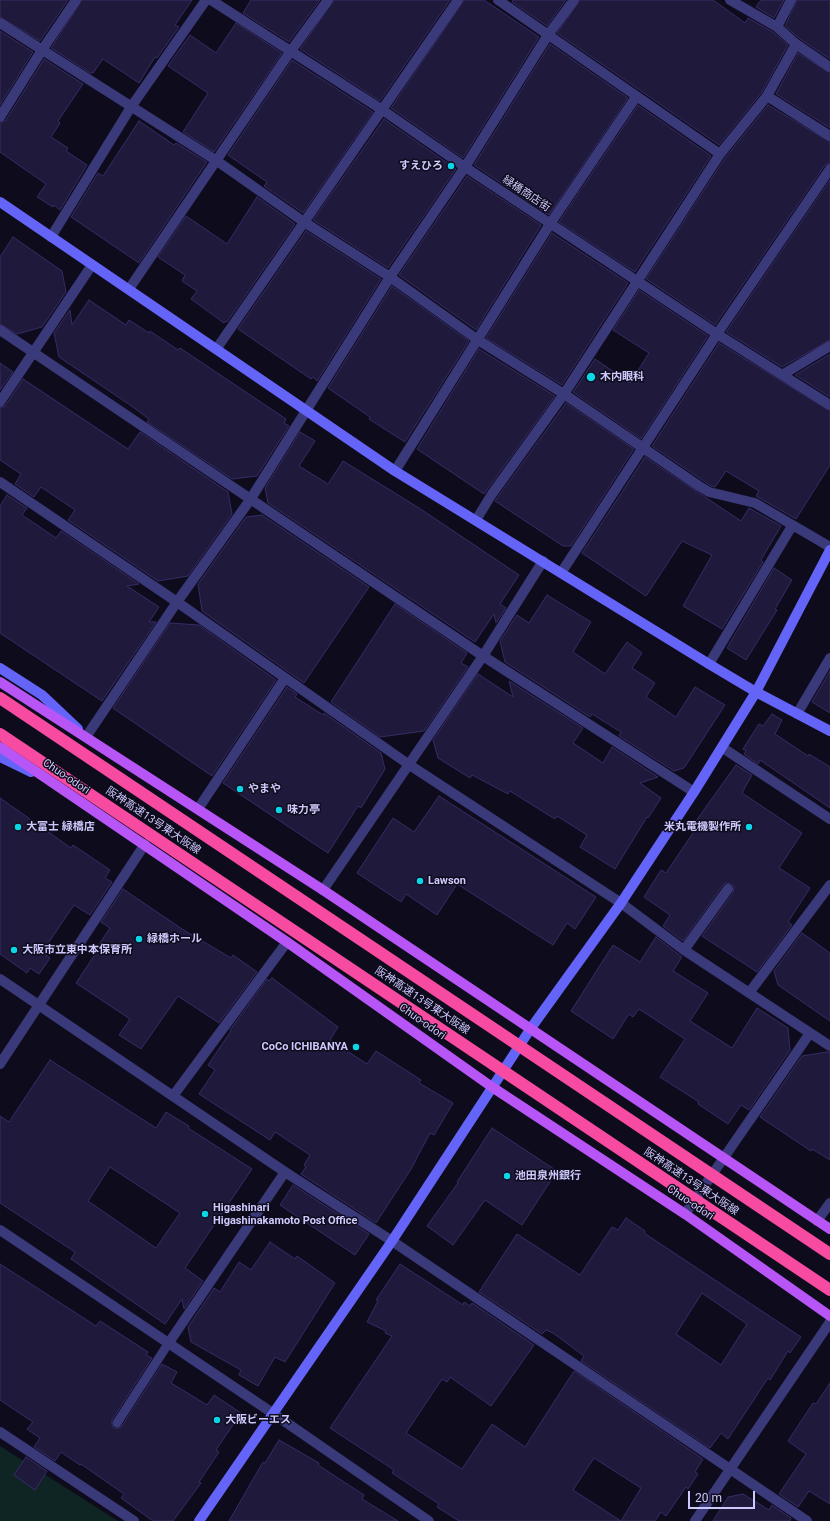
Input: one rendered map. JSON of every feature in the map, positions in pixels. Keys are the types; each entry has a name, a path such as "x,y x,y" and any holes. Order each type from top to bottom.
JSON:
{"highway":[{"name":"阪神高速13号東大阪線","path":"0,698 830,1254"},
{"name":"阪神高速13号東大阪線","path":"0,734 830,1290"}],"main road":[{"path":"0,682 323,890 830,1229"},
{"name":"Chuo-odori","path":"0,747 145,844 287,942 492,1087 685,1214 830,1316"}],"street":[{"path":"0,117 42,50 76,0"},
{"path":"51,237 131,107 206,0"},
{"name":"緑橋商店街","path":"211,0 381,110 638,282 830,405"},
{"path":"129,289 290,52 328,0"},
{"path":"217,348 458,0"},
{"path":"498,0 720,154"},
{"path":"0,668 42,695 86,737 177,602 250,500 390,277 465,167 548,35 574,0"},
{"path":"730,0 777,27 796,44 830,67"},
{"path":"777,27 791,0"},
{"path":"0,23 217,161 304,222 390,277 478,340 564,394 698,486 709,492 755,503 830,547"},
{"path":"476,520 492,494 564,394 720,154 767,96 796,44"},
{"path":"767,96 830,136"},
{"path":"395,471 550,224 636,97"},
{"path":"561,573 718,334 830,169"},
{"path":"0,202 217,348 306,411 395,471 709,664 756,692 830,732"},
{"path":"0,402 92,265"},
{"path":"0,330 482,656 694,792"},
{"path":"782,375 830,346"},
{"path":"0,482 177,602 408,764 621,904 684,950 830,1046"},
{"path":"709,664 792,526"},
{"path":"199,1521 392,1241 531,1028 621,904 694,792 756,692 830,550"},
{"path":"323,890 482,656 543,561"},
{"path":"797,714 830,658"},
{"path":"198,809 285,678"},
{"path":"722,748 830,819"},
{"path":"0,757 54,783"},
{"path":"0,1064 145,844"},
{"path":"750,993 830,885"},
{"path":"684,950 728,889"},
{"path":"173,1096 287,942"},
{"path":"0,979 285,1172 392,1241 731,1468 807,1521"},
{"path":"685,1214 810,1033"},
{"path":"168,1344 285,1172"},
{"path":"817,1221 830,1203"},
{"path":"0,1230 274,1414 415,1517 429,1521"},
{"path":"695,1521 830,1322"},
{"path":"0,1432 134,1521"}],"lane":[{"path":"117,1423 168,1344"}],"green space":[{"path":"0,1446 118,1521 0,1521"}],"building":[{"path":"0,0 68,0 40,41 0,17"},
{"path":"82,0 192,0 175,25 179,27 157,58 155,57 139,83 103,59 93,73 90,73 51,48"},
{"path":"251,0 320,0 289,42 243,13"},
{"path":"334,0 450,0 380,101 300,49"},
{"path":"464,0 484,0 539,37 463,158 391,108"},
{"path":"513,0 566,0 547,26 512,2"},
{"path":"580,0 713,0 745,23 748,18 773,32 788,45 762,92 719,145 557,33"},
{"path":"761,0 784,0 774,18 756,7"},
{"path":"797,0 830,0 830,59 800,39 785,26"},
{"path":"236,23 282,53 214,152 183,132 208,93 168,66 190,35 216,53"},
{"path":"0,31 33,52 0,105"},
{"path":"550,44 628,98 549,215 474,165"},
{"path":"798,53 830,73 830,128 776,94"},
{"path":"44,59 83,84 58,121 60,123 51,137 68,148 66,151 87,165 60,210 54,205 53,207 37,197 46,184 0,152 0,123 6,120"},
{"path":"292,60 373,112 303,213 264,186 267,182 228,155"},
{"path":"638,105 711,156 635,272 559,222"},
{"path":"768,105 830,142 830,163 825,165 715,325 646,279 725,158"},
{"path":"384,119 456,169 388,268 313,220"},
{"path":"139,121 174,145 176,143 207,162 139,263 71,217 98,173 103,176"},
{"path":"467,176 541,225 476,330 399,275"},
{"path":"830,180 830,340 782,367 726,332"},
{"path":"257,197 295,224 227,322 226,321 224,323 191,299 197,291 182,281 185,275 158,257 186,216 227,244"},
{"path":"306,231 381,279 317,381 313,377 311,379 238,329"},
{"path":"552,233 628,283 562,385 486,338"},
{"path":"13,237 62,271 66,292 42,327 17,334 0,324 0,257"},
{"path":"392,286 469,341 405,442 369,419 370,417 328,388"},
{"path":"639,290 708,336 641,439 573,392 595,359 630,383 649,353 613,330"},
{"path":"89,300 126,325 129,320 149,333 150,331 178,350 180,348 286,419 284,423 289,426 257,476 232,479 147,422 149,419 59,357 54,333 70,310 72,325"},
{"path":"719,343 830,411 830,465 796,519 756,496 759,491 726,471 715,487 711,486 652,446"},
{"path":"479,349 555,396 484,494 417,449"},
{"path":"830,354 830,397 795,375"},
{"path":"0,363 13,372 0,390"},
{"path":"23,379 128,449 140,432 228,492 232,514 188,576 158,581 68,520 75,510 41,487 34,497 15,484 21,474 0,460 0,408 5,406"},
{"path":"566,403 634,449 571,546 563,546 495,501"},
{"path":"300,432 315,441 299,466 328,484 343,461 419,508 519,575 500,604 506,608 496,623 494,614 475,642 268,503 265,488"},
{"path":"645,457 741,521 749,508 781,526 761,560 763,562 722,629 683,606 712,555 682,541 646,596 582,553"},
{"path":"7,495 27,508 22,515 56,538 61,531 139,584 127,586 159,607 149,622 156,622 102,701 0,633 0,506"},
{"path":"262,515 369,587 304,683 202,611 198,584 246,517"},
{"path":"774,568 792,580 775,609 777,610 746,660 727,648"},
{"path":"547,595 591,622 573,652 605,674 627,642 642,653 632,668 655,683 646,697 676,717 695,687 725,705 684,768 674,771 619,736 621,732 592,714 590,717 505,662 500,641 517,615 529,623"},
{"path":"395,604 467,653 461,663 468,667 424,731 380,737 331,702"},
{"path":"170,623 199,625 276,680 212,776 113,708"},
{"path":"830,671 830,713 812,702"},
{"path":"478,674 513,697 509,681 583,728 573,743 603,763 612,747 658,777 640,783 661,798 648,818 647,817 615,869 580,847 587,835 557,816 555,819 510,791 508,794 472,775 470,778 438,758 433,740"},
{"path":"287,687 297,694 295,697 323,715 324,713 381,753 385,769 361,808 358,806 328,853 223,783"},
{"path":"772,714 782,720 775,734 808,756 809,754 830,767 830,808 760,760 758,764 744,754 746,751 743,749 759,724 763,726"},
{"path":"736,765 752,775 742,793 802,833 779,868 810,888 788,922 792,925 757,972 702,936 733,893 734,887 731,884 726,883 723,885 683,941 663,926 670,915 644,897 661,870 666,873 695,830 691,828"},
{"path":"439,796 596,897 575,929 567,923 553,945 457,884 437,915 406,894 401,902 357,873 393,818 414,832"},
{"path":"0,798 71,848 73,845 110,870 105,878 112,882 90,915 74,905 42,952 50,958 39,974 30,968 27,973 0,954"},
{"path":"123,889 182,929 231,958 233,955 257,972 219,1023 178,996 141,1049 119,1035 130,1019 76,983 98,950 96,949 110,928 101,922"},
{"path":"802,933 830,953 830,1021 778,985 774,971"},
{"path":"656,937 682,957 673,971 708,993 690,1021 732,1048 757,1008 788,1028 790,1050 749,1110 741,1105 728,1124 698,1104 699,1102 660,1077 685,1039 639,1009 633,1017 629,1014 613,1039 571,1011 613,945 640,962"},
{"path":"272,978 338,1027 330,1040 367,1064 376,1051 421,1080 419,1083 453,1103 434,1135 430,1133 411,1169 376,1223 301,1174 306,1167 304,1165 310,1155 275,1132 270,1140 199,1094 215,1070 208,1065 231,1031 230,1030 267,979 269,981"},
{"path":"830,1052 830,1160 812,1149 811,1151 760,1117 802,1056"},
{"path":"50,1060 156,1128 166,1112 252,1169 185,1268 203,1281 184,1309 182,1299 165,1324 71,1259 75,1252 0,1203 0,1116 9,1122","holes":["110,1167 180,1213 156,1248 88,1201"]},
{"name":"池田泉州銀行","path":"492,1128 557,1171 522,1225 485,1200 453,1245 427,1226 458,1183 457,1182"},
{"path":"293,1185 369,1234 355,1255 280,1205"},
{"path":"626,1218 645,1231 644,1233 801,1337 790,1353 788,1351 770,1380 768,1378 728,1439 721,1433 710,1448 581,1361 584,1356 553,1333 546,1330 542,1334 479,1292 517,1234 580,1275 612,1227 618,1230","holes":["702,1293 747,1324 721,1365 676,1334"]},
{"path":"270,1242 295,1259 297,1256 335,1283 285,1362 275,1357 258,1386 239,1375 241,1370 191,1342 188,1327 214,1288 220,1292 239,1262 251,1270"},
{"path":"0,1264 96,1326 100,1321 148,1352 146,1355 152,1358 112,1420 112,1425 114,1428 119,1428 122,1426 162,1364 177,1372 171,1383 207,1405 214,1395 241,1413 216,1450 219,1452 199,1482 201,1483 173,1521 153,1521 121,1498 124,1494 81,1464 80,1465 61,1452 55,1461 34,1447 40,1438 27,1429 33,1422 0,1400"},
{"path":"400,1264 463,1305 464,1302 470,1306 472,1303 534,1345 491,1406 450,1377 447,1382 442,1379 406,1433 462,1469 492,1424 525,1447 574,1371 703,1459 695,1472 698,1474 688,1489 686,1487 666,1516 661,1512 655,1521 621,1521 459,1521 437,1507 439,1504 392,1473 394,1470 330,1428 392,1336 385,1333 386,1331 367,1322 378,1301 376,1300","holes":["594,1458 641,1488 621,1521 573,1490"]},
{"path":"830,1383 830,1504 809,1491 798,1507 779,1494 806,1454 788,1441 813,1403 816,1404"},
{"path":"279,1440 319,1463 318,1465 364,1495 362,1499 398,1521 229,1521 263,1462 265,1463"},
{"path":"26,1457 47,1471 35,1490 14,1475"},
{"path":"743,1494 769,1510 772,1505 791,1518 790,1521 713,1521 728,1497"}],"place":[{"name":"すえひろ","path":"451,166"},
{"name":"木内眼科","path":"591,377"},
{"name":"やまや","path":"240,789"},
{"name":"味力亭","path":"279,810"},
{"name":"大富士 緑橋店","path":"18,827"},
{"name":"米丸電機製作所","path":"749,827"},
{"name":"Lawson","path":"420,881"},
{"name":"緑橋ホール","path":"139,939"},
{"name":"大阪市立東中本保育所","path":"14,950"},
{"name":"CoCo ICHIBANYA","path":"356,1047"},
{"name":"池田泉州銀行","path":"507,1176"},
{"name":"Higashinari Higashinakamoto Post Office","path":"205,1214"},
{"name":"大阪ビーエス","path":"217,1420"}]}
